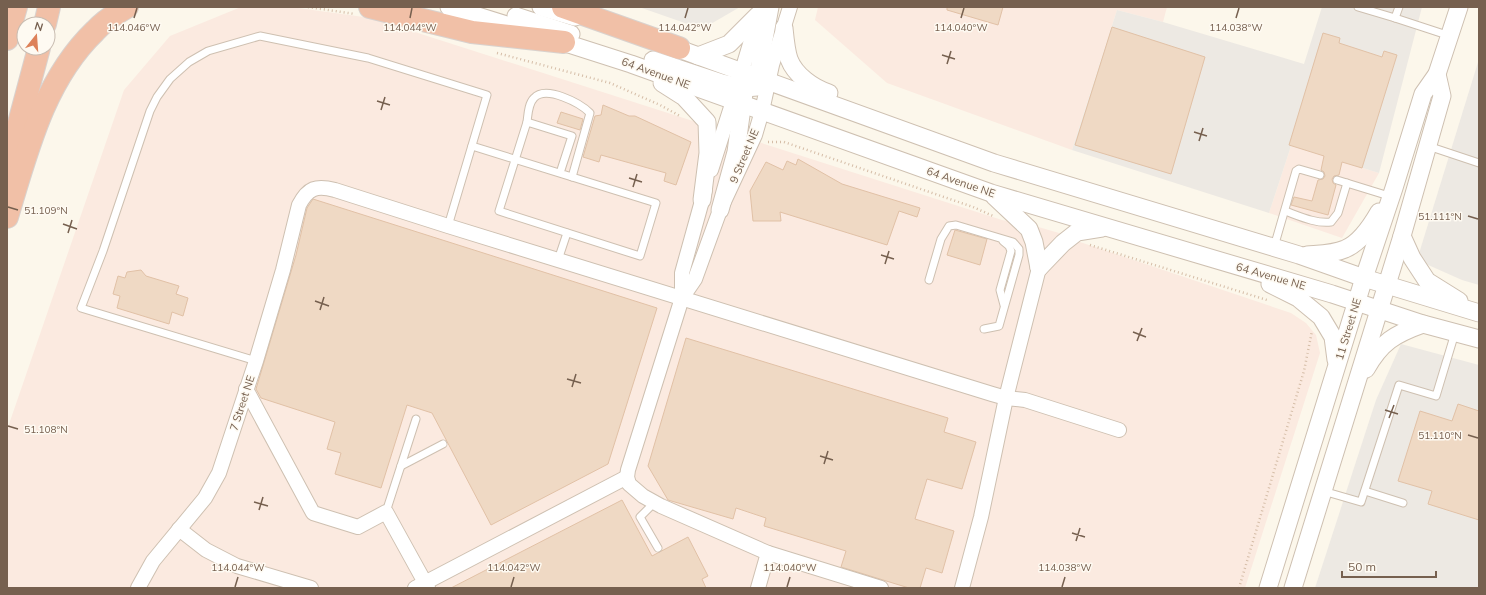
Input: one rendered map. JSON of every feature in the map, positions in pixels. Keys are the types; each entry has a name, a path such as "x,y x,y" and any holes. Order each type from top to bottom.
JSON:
{"highway":[{"path":"7,39 16,7"},
{"path":"7,217 36,126 56,82 82,44 95,30 127,7"},
{"path":"563,7 688,52"},
{"path":"364,11 472,32 564,42"},
{"path":"7,168 37,56"}],"street":[{"name":"64 Avenue NE","path":"449,7 631,64 748,87 951,146 994,163 1274,247 1386,285 1479,312"},
{"path":"486,7 748,87"},
{"name":"64 Avenue NE","path":"541,7 688,52 748,87 762,111 991,193 1332,294 1423,324 1479,339"},
{"name":"9 Street NE","path":"682,298 682,274 702,200 748,87 784,28 790,7"},
{"path":"1315,514 1361,322 1367,306 1369,295 1364,278 1423,94 1437,74 1459,7"},
{"path":"720,210 736,152 748,87 760,61 763,10"},
{"path":"688,52 729,44 763,10"},
{"path":"784,28 788,58 798,73 810,84 824,91 928,129 951,146"},
{"path":"631,64 684,97 707,122 708,153 702,200"},
{"name":"11 Street NE","path":"1269,585 1337,365 1367,306 1386,285 1402,236 1442,96 1437,74"},
{"name":"9 Street NE","path":"627,478 628,470 682,298 695,279 720,210 751,143 762,111 748,87"},
{"name":"7 Street NE","path":"138,588 153,561 212,488 226,452 256,361 283,270 296,214 303,197 309,190 316,187 326,187 448,226"},
{"path":"1299,255 1333,253 1345,250 1370,228 1391,192"},
{"path":"962,588 981,517 1006,398 1039,268 1034,242 1029,229 991,193"},
{"path":"448,226 1006,398 1025,400 1119,430"},
{"path":"1039,268 1062,243 1077,232 1108,228"},
{"path":"1402,236 1412,258 1427,281 1479,312"},
{"path":"1236,266 1298,298 1321,317 1333,337 1337,365"},
{"name":"11 Street NE","path":"1293,588 1353,392 1367,306"},
{"path":"1353,392 1370,362 1384,344 1403,331 1423,324"},
{"path":"246,389 313,513 358,526 386,512 423,586 627,478 629,484 635,491 654,503 768,553 881,588"},
{"path":"179,529 206,550 237,566 311,588"},
{"path":"758,588 768,553"}],"lane":[{"path":"1358,7 1450,36"},
{"path":"1395,18 1399,7"},
{"path":"256,361 81,308 103,251 150,111 157,97 170,79 189,62 208,51 260,36 369,58 487,95 448,226"},
{"path":"472,146 516,159 572,177 656,203 640,256 499,211 516,159 527,122 532,99 537,95 545,94 566,98 582,106 590,114 572,177"},
{"path":"527,122 572,136 560,173"},
{"path":"1428,146 1479,162"},
{"path":"1274,247 1296,171 1299,169 1320,175"},
{"path":"1337,180 1391,192"},
{"path":"1285,211 1310,219 1331,222 1338,213 1347,183"},
{"path":"929,280 941,239 949,226 956,225 1013,242 1019,249 1019,255 999,326 984,329"},
{"path":"558,260 567,233"},
{"path":"1323,491 1361,502 1399,384 1436,396 1455,332"},
{"path":"386,512 416,418"},
{"path":"401,466 443,444"},
{"path":"1365,491 1403,503"},
{"path":"654,503 640,517 658,548"}],"path":[{"path":"308,7 364,11"},
{"path":"492,52 610,83 660,105 686,119"},
{"path":"768,142 784,142 973,207 996,218"},
{"path":"1087,244 1269,300"},
{"path":"1239,588 1304,371 1313,326"}],"shaded area":[{"path":"241,7 291,7 371,18 1002,220 1035,226 1059,233 1080,242 1291,313 1306,323 1316,335 1320,353 1245,588 7,588 7,430 124,90 170,36"},
{"path":"639,7 740,7 702,29"},
{"path":"818,7 1167,7 1163,22 1117,10 1072,150 887,83 815,20"},
{"path":"1322,7 1422,7 1379,173 1291,146 1269,213 1072,150 1117,10 1163,22 1304,64"},
{"path":"1479,59 1479,285 1462,280 1417,260"},
{"path":"1291,146 1379,173 1342,238 1269,213"},
{"path":"1401,344 1479,365 1479,588 1315,588 1376,400"}],"building":[{"path":"947,7 1003,7 998,25 947,10"},
{"path":"1112,27 1205,57 1171,174 1075,145"},
{"path":"1323,33 1340,38 1339,43 1382,57 1384,51 1397,55 1362,168 1342,162 1339,175 1334,176 1332,179 1333,183 1336,185 1328,215 1291,205 1294,197 1312,201 1318,180 1323,179 1325,176 1324,172 1321,170 1324,156 1289,145"},
{"path":"603,105 629,116 635,116 691,142 676,185 664,181 666,173 601,155 599,162 583,157 595,116 601,115"},
{"path":"561,112 583,119 580,130 557,123"},
{"path":"798,159 842,184 920,208 917,217 899,211 887,245 780,212 781,221 753,221 750,191 766,162 783,170 787,161 796,165"},
{"path":"313,199 657,308 608,464 491,525 432,413 407,405 381,488 335,474 341,453 327,449 335,422 261,398 256,389 296,255 307,208"},
{"path":"955,230 987,239 980,265 947,255"},
{"path":"141,270 146,276 179,286 176,294 188,298 183,316 172,312 169,324 117,308 120,296 113,294 118,276 125,278 127,272"},
{"path":"686,338 948,418 944,432 976,442 962,489 927,479 915,519 954,531 942,573 926,568 920,588 909,588 841,567 846,551 764,526 766,518 736,508 733,519 668,500 648,466"},
{"path":"1458,404 1479,411 1479,520 1428,504 1432,491 1398,481 1420,411 1452,421"},
{"path":"622,500 652,556 688,537 708,576 702,579 706,588 451,588"}]}
